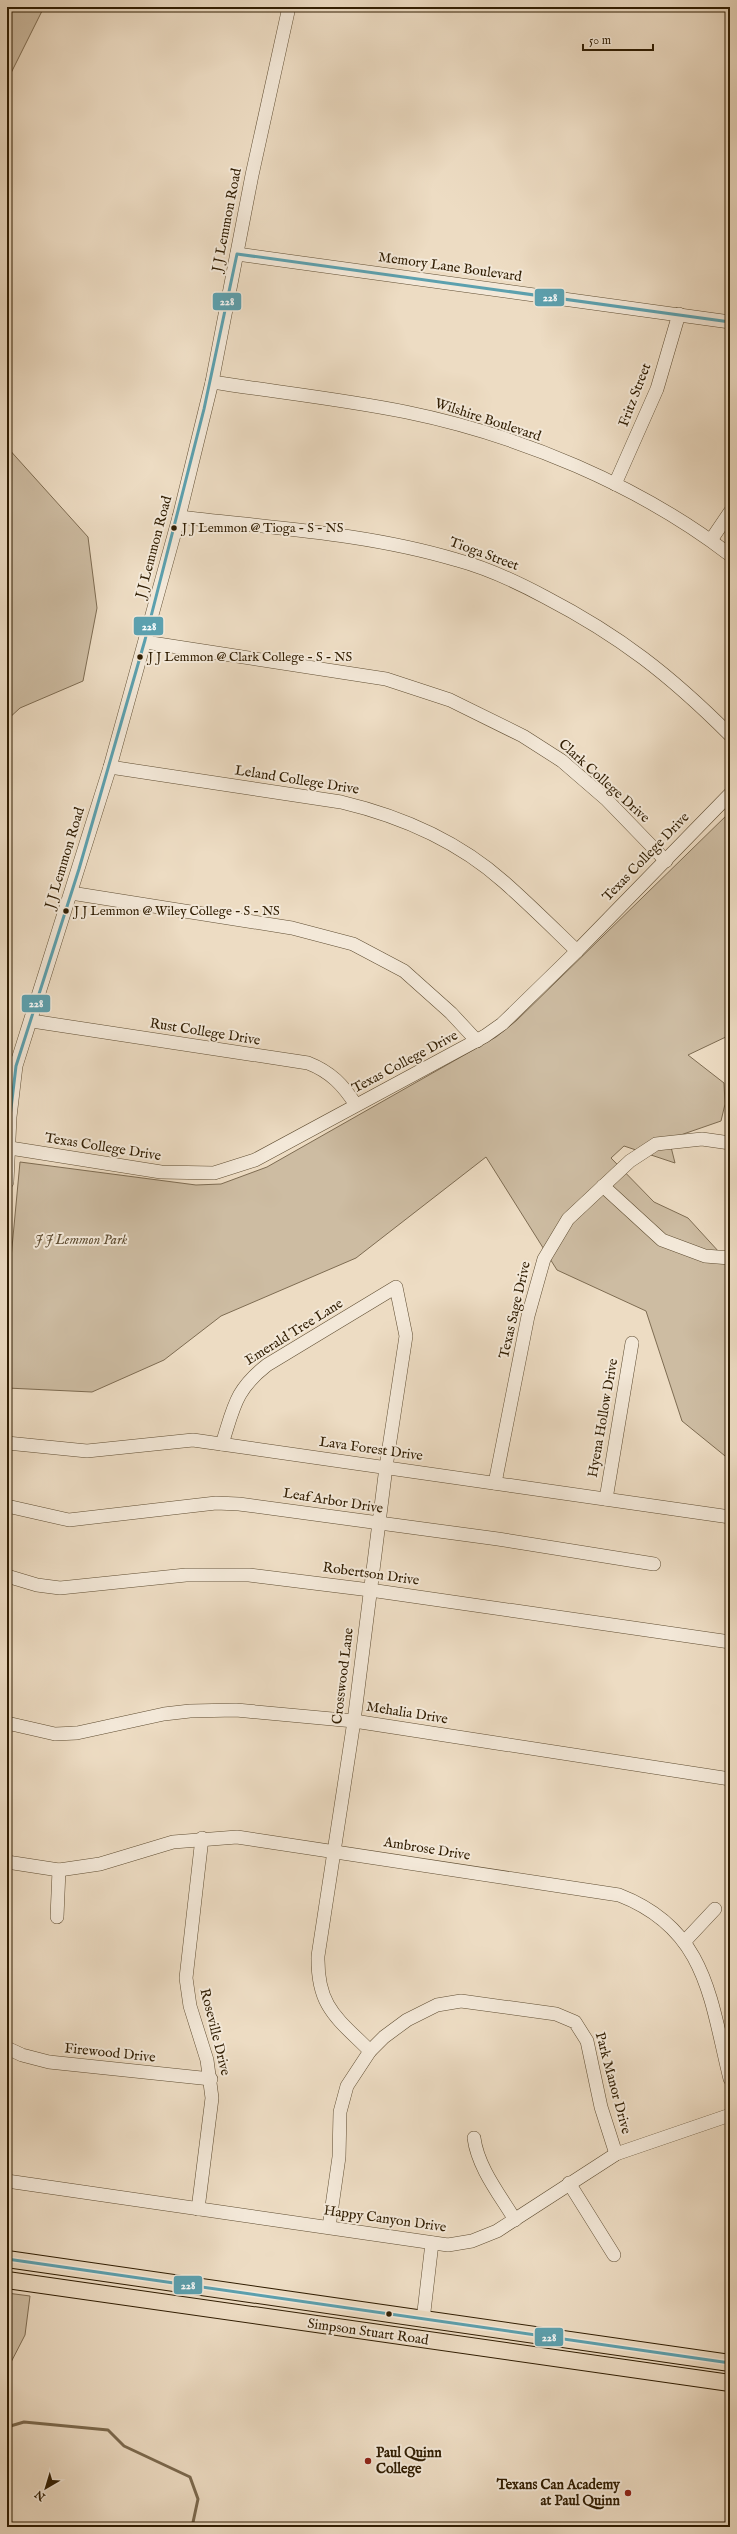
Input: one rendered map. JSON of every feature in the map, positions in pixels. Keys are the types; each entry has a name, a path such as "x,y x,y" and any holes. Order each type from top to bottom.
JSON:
{"main road":[{"name":"Simpson Stuart Road","path":"7,2259 423,2320 515,2330 730,2363"},
{"path":"39,2284 41,2263"},
{"name":"Simpson Stuart Road","path":"7,2280 419,2340 730,2383"},
{"path":"419,2340 423,2320"}],"street":[{"name":"J J Lemmon Road","path":"7,1182 10,1148 10,1117 16,1066 32,1021 110,767 179,516 212,382 252,175 290,7"},
{"name":"Memory Lane Boulevard","path":"237,254 730,322"},
{"name":"Fritz Street","path":"615,484 657,389 679,314"},
{"name":"Wilshire Boulevard","path":"212,382 420,415 470,429 541,453 646,498 711,540 730,555"},
{"path":"711,540 730,512"},
{"name":"Tioga Street","path":"179,516 366,539 410,548 473,565 526,587 608,631 670,677 730,735"},
{"name":"Clark College Drive","path":"145,642 386,679 450,700 523,736 562,761 606,799 666,861"},
{"name":"Leland College Drive","path":"110,767 341,802 418,827 479,862 504,881 577,951"},
{"name":"Texas College Drive","path":"10,1148 161,1172 214,1173 254,1160 477,1041 502,1024 577,951 730,794"},
{"path":"71,893 292,928 353,944 404,971 451,1013 477,1041"},
{"name":"Rust College Drive","path":"32,1021 308,1063 338,1080 356,1105"},
{"name":"Texas Sage Drive","path":"496,1483 528,1316 544,1259 568,1219 630,1161 656,1144 702,1139 730,1143"},
{"path":"603,1186 662,1240 705,1256 730,1258"},
{"name":"Emerald Tree Lane","path":"222,1444 236,1400 248,1380 267,1365 396,1288"},
{"name":"Crosswood Lane","path":"370,2051 332,2012 325,2002 319,1981 322,1927 354,1721 386,1467 406,1336 396,1288"},
{"name":"Hyena Hollow Drive","path":"606,1499 632,1343"},
{"name":"Lava Forest Drive","path":"7,1443 86,1451 193,1440 730,1517"},
{"name":"Leaf Arbor Drive","path":"7,1506 69,1520 216,1503 239,1504 498,1539 654,1564"},
{"name":"Robertson Drive","path":"7,1576 37,1585 60,1588 186,1575 231,1574 370,1590 730,1642"},
{"name":"Mehalia Drive","path":"7,1723 55,1734 77,1733 164,1714 221,1709 354,1721 730,1779"},
{"name":"Ambrose Drive","path":"7,1862 59,1870 100,1864 173,1842 202,1838 242,1838 619,1895 657,1916 685,1941 702,1969 730,2079"},
{"name":"Roseville Drive","path":"198,2209 211,2113 211,2079 202,2042 190,2006 186,1978 202,1838"},
{"path":"57,1917 59,1870"},
{"path":"685,1941 715,1909"},
{"name":"Park Manor Drive","path":"329,2227 339,2157 340,2112 347,2086 370,2051 384,2037 408,2020 437,2005 461,2001 565,2017 575,2022 587,2041 601,2107 616,2154"},
{"name":"Firewood Drive","path":"7,2048 22,2055 49,2062 211,2079"},
{"name":"Happy Canyon Drive","path":"7,2181 448,2245 472,2241 497,2231 616,2154 730,2115"},
{"path":"474,2138 477,2154 482,2165 515,2220"},
{"path":"569,2183 614,2255"},
{"path":"423,2320 432,2243"}],"green space":[{"path":"7,7 44,7 7,81"},
{"path":"7,447 88,537 97,608 83,681 20,708 7,720"},
{"name":"J J Lemmon Park","path":"730,812 730,1035 688,1055 724,1083 725,1104 721,1121 669,1139 675,1163 624,1146 611,1158 654,1202 688,1218 730,1264 730,1460 682,1421 646,1311 557,1270 486,1157 356,1258 221,1316 164,1360 92,1392 7,1388 7,1301 20,1162 196,1185 221,1184 267,1167 496,1037 516,1021"},
{"path":"7,2293 30,2296 25,2335 7,2370"}],"waterway":[{"path":"7,2427 24,2422 108,2430 124,2446 190,2477 198,2499 192,2527"}],"transit line":[{"name":"228","path":"7,1182 10,1117 16,1066 79,869 145,640 204,409 237,254 730,322"},
{"name":"228","path":"7,2259 730,2363"}],"place":[{"name":"J J Lemmon @ Tioga - S - NS","path":"174,528"},
{"name":"J J Lemmon @ Clark College - S - NS","path":"140,657"},
{"name":"J J Lemmon @ Wiley College - S - NS","path":"66,911"},
{"name":"Paul Quinn College","path":"368,2461"},
{"name":"Texans Can Academy at Paul Quinn","path":"628,2493"}]}
